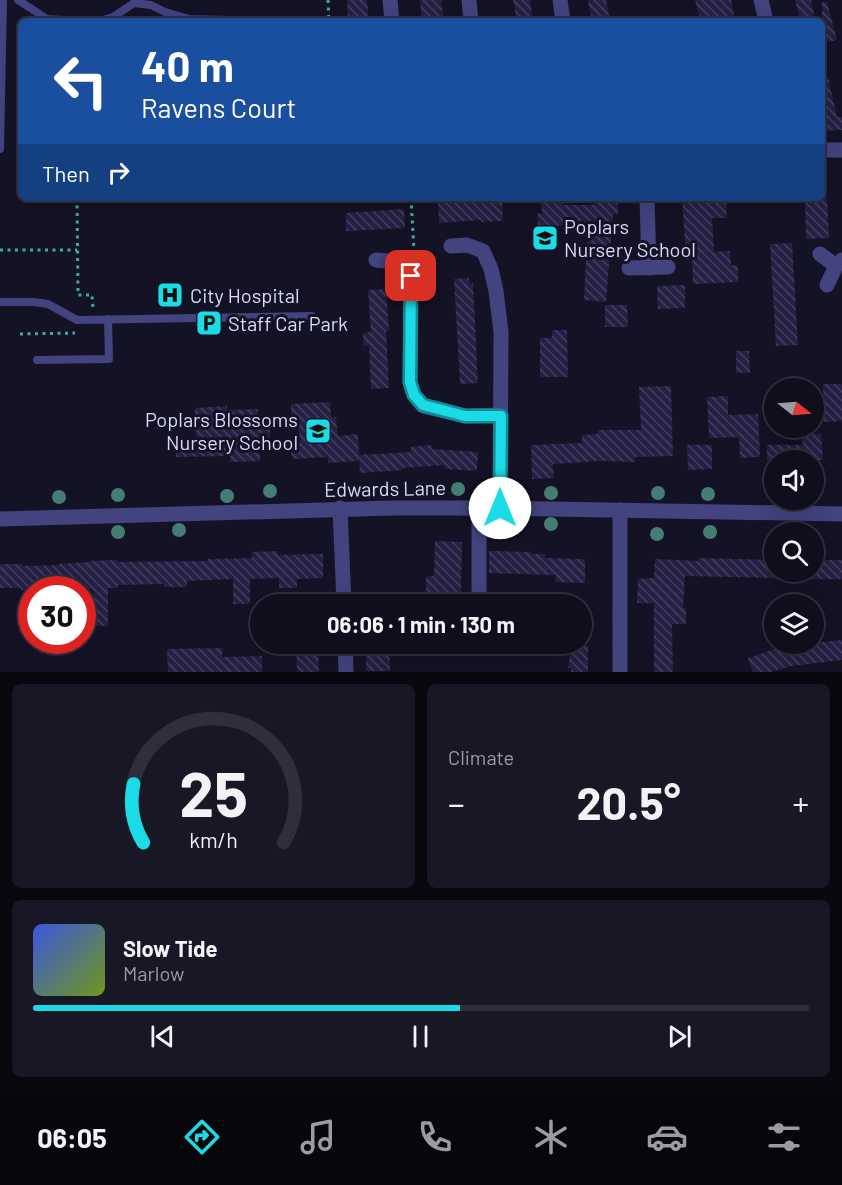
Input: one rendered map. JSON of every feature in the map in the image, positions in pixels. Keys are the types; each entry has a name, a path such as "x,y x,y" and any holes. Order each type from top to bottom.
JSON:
{"street":[{"path":"390,0 392,18"},
{"path":"469,0 471,18"},
{"path":"560,0 563,18"},
{"path":"760,0 765,18"},
{"path":"825,150 842,150"},
{"path":"647,201 649,268"},
{"path":"483,251 494,240"},
{"path":"451,246 467,245 483,251 491,268 496,291 500,321 500,508"},
{"path":"820,254 839,263 827,285"},
{"path":"376,260 409,262 411,276 410,382 414,395 423,405 465,416 501,416"},
{"path":"629,268 668,267"},
{"path":"340,508 344,594"},
{"name":"Edwards Lane","path":"0,519 340,508 500,508 842,514"},
{"path":"479,508 479,594"},
{"path":"620,510 620,672"},
{"path":"345,654 346,672"}],"lane":[{"path":"0,149 3,0"},
{"path":"18,0 45,18"},
{"path":"110,18 134,3 151,5 186,18"},
{"path":"0,302 48,304 77,320 312,316"},
{"path":"37,360 109,358 108,319"}],"path":[{"path":"328,0 329,18"},
{"path":"77,201 78,295 92,295 93,307"},
{"path":"409,262 414,251 411,201"},
{"path":"0,250 77,250"},
{"path":"20,334 83,333"}],"building":[{"path":"347,0 367,0 369,18 348,18"},
{"path":"420,0 441,0 444,18 422,18"},
{"path":"513,0 530,0 533,18 516,18"},
{"path":"588,0 606,0 609,18 591,18"},
{"path":"695,0 731,0 734,18 700,18"},
{"path":"795,0 811,0 814,15 800,18"},
{"path":"822,2 827,2 837,40 825,42 825,18 822,18"},
{"path":"825,77 828,77 837,117 842,117 842,130 825,131"},
{"path":"827,198 829,238 806,239 805,201 825,201"},
{"path":"502,201 503,221 439,223 438,203"},
{"path":"541,201 562,201 563,205 594,205 594,201 618,201 618,214 613,214 606,302 584,300 588,224 553,226 552,251 537,250 538,213 542,213"},
{"path":"682,201 726,201 727,218 712,218 714,252 730,251 731,265 738,266 738,282 693,284 692,256 686,256"},
{"path":"404,209 405,228 346,231 346,213"},
{"path":"792,243 798,345 776,346 770,244"},
{"path":"469,278 469,284 473,283 478,383 460,384 454,279"},
{"path":"685,285 685,308 658,309 657,286"},
{"path":"386,289 389,388 371,389 369,345 364,346 363,333 371,332 368,290"},
{"path":"605,305 627,305 628,327 605,327"},
{"path":"552,330 567,330 568,377 540,377 540,338 552,338"},
{"path":"736,351 749,351 750,373 736,373"},
{"path":"824,384 842,384 842,421 824,422"},
{"path":"671,386 673,456 635,457 635,462 600,461 553,464 554,478 532,479 531,445 582,443 582,435 598,434 598,430 641,430 639,387"},
{"path":"728,396 728,415 758,414 760,457 740,458 739,437 709,438 707,397"},
{"name":"Poplars Blossoms Nursery School","path":"330,402 331,417 336,417 338,436 358,434 359,461 328,463 328,457 294,459 291,449 293,444 300,443 298,424 291,416 291,404"},
{"path":"227,406 227,410 258,409 258,421 270,421 270,443 259,443 260,461 230,462 230,456 176,457 176,440 196,439 195,408"},
{"path":"802,438 821,438 822,450 767,450 767,445 803,445"},
{"path":"432,445 432,449 478,452 477,471 445,469 445,465 360,473 359,455 411,452 411,447"},
{"path":"687,445 712,445 712,469 688,470"},
{"path":"435,541 462,542 461,592 426,593 426,577 434,576"},
{"path":"278,551 278,555 323,554 323,578 297,579 297,588 279,588 279,578 250,579 250,604 233,604 233,579 187,581 187,587 164,587 164,584 118,585 118,588 108,588 108,626 96,626 96,576 18,576 18,588 0,588 0,564 22,564 22,566 117,560 117,562 208,561 208,559 252,558 252,552"},
{"path":"489,551 531,552 531,554 545,554 545,558 585,559 585,583 555,582 556,575 489,573"},
{"path":"698,558 764,560 764,578 685,576 683,608 686,608 686,624 672,624 673,670 672,672 654,672 654,603 637,603 638,579 654,578 655,559 698,561"},
{"path":"824,560 842,560 842,579 824,579"},
{"path":"842,640 842,660 791,666 771,672 753,672 748,658 764,653 824,654 824,642"},
{"path":"222,648 222,657 262,656 262,672 168,672 167,649"},
{"path":"296,654 318,654 319,672 297,672"},
{"path":"366,654 389,654 390,671 366,671"},
{"path":"570,654 588,654 588,672 571,672 571,668 568,668"}],"place":[{"name":"Poplars Nursery School","path":"545,238"},
{"name":"City Hospital","path":"170,295"},
{"name":"Staff Car Park","path":"209,323"},
{"name":"Poplars Blossoms Nursery School","path":"318,431"}],"route":[{"path":"411,276 410,382 414,395 423,405 465,416 501,416 500,508"}]}
